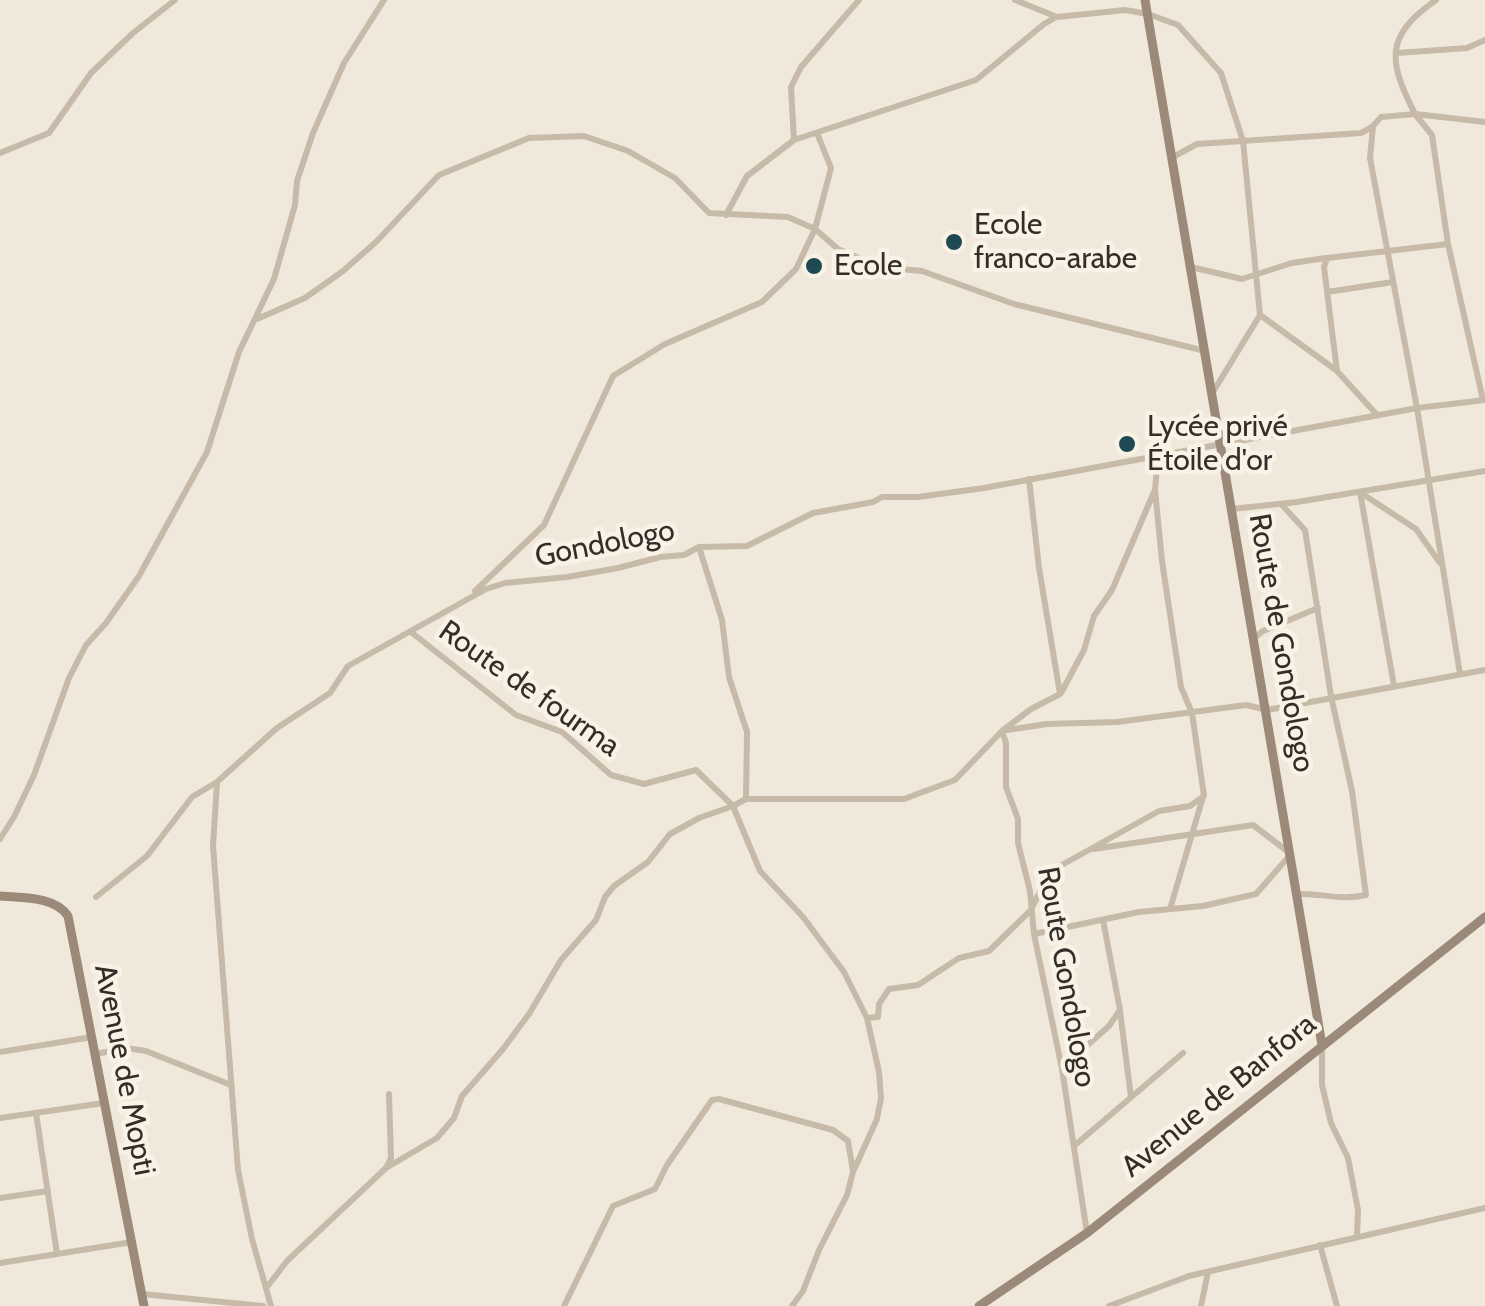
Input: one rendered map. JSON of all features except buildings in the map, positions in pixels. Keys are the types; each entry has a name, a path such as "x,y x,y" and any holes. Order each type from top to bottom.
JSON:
{"street":[{"path":"0,154 49,133 91,73 176,0"},
{"path":"0,838 34,775 69,678 86,645 139,576 208,452 244,338 274,279 295,205 297,181 313,134 344,63 384,0"},
{"path":"794,140 791,87 801,67 859,0"},
{"path":"1015,0 1057,17"},
{"name":"Route de Gondologo","path":"1145,0 1322,1045"},
{"path":"1436,0 1408,23 1397,40 1396,76 1415,114 1432,135 1448,244 1484,400"},
{"path":"726,215 747,176 794,140 976,80 1057,17 1124,10 1148,14 1178,25 1221,73 1243,141 1260,315 1213,392"},
{"path":"1397,53 1468,48 1485,40"},
{"path":"1172,157 1197,144 1361,133 1382,117 1415,114 1485,122"},
{"path":"1373,126 1370,158 1418,408 1460,674"},
{"path":"468,599 544,525 613,376 665,344 762,302 796,269 814,229 831,168 817,134"},
{"path":"257,319 305,298 343,271 440,175 529,138 584,136 628,150 676,178 709,213 788,217 814,229 838,249 880,267 922,270 1014,304 1206,352"},
{"path":"1192,267 1242,279 1292,263 1448,244"},
{"path":"1327,258 1324,267 1337,371"},
{"path":"1327,292 1392,282"},
{"path":"1260,315 1337,371 1377,415"},
{"name":"Gondologo","path":"96,896 146,856 192,797 217,782 254,747 330,693 348,666 468,599 505,583 584,574 684,555 699,548 747,546 813,513 882,497 918,497 1377,415 1484,400"},
{"path":"1158,455 1156,490 1180,687 1192,713 1204,796 1170,909"},
{"path":"1232,510 1485,472"},
{"path":"1028,479 1060,694"},
{"path":"266,1288 287,1260 386,1168 437,1138 454,1118 462,1096 529,1014 561,960 596,920 605,897 648,862 670,834 746,799 904,799 955,780 1002,731 1030,709 1060,694 1156,490"},
{"path":"1360,492 1416,529 1443,568"},
{"path":"1360,492 1394,686"},
{"path":"1281,504 1305,530 1331,696 1352,791 1366,895 1345,900 1318,893 1298,894"},
{"path":"699,548 722,620 729,677 747,732 746,799"},
{"path":"1254,639 1263,631 1318,608"},
{"name":"Route de fourma","path":"411,632 516,715 562,732 611,775 644,784 696,770 734,806"},
{"path":"1002,731 1047,724 1116,722 1246,705 1267,710 1485,670"},
{"name":"Route Gondologo","path":"1002,731 1006,743 1006,787 1018,819 1030,911 1062,1069 1088,1233"},
{"path":"217,782 213,846 238,1170 271,1306"},
{"path":"868,1018 878,1016 879,1004 889,989 918,985 959,958 989,951 1030,911 1051,871 1158,811 1190,806 1204,796"},
{"path":"734,806 760,871 803,917 844,972 868,1018 879,1072 877,1119 853,1172 848,1196 792,1306"},
{"path":"1034,934 1256,894 1291,854 1253,825 1090,850"},
{"name":"Avenue de Mopti","path":"0,896 62,907 68,916 144,1306"},
{"name":"Avenue de Banfora","path":"979,1306 1088,1233 1485,916"},
{"path":"1103,920 1131,1097"},
{"path":"1062,1069 1069,1058 1109,1026 1120,1010"},
{"path":"0,1052 93,1036"},
{"path":"1322,1045 1322,1085 1331,1123 1348,1158 1358,1210 1358,1236"},
{"path":"96,1054 126,1048 146,1051 230,1085"},
{"path":"1073,1147 1183,1053"},
{"path":"386,1168 391,1158 390,1094"},
{"path":"564,1306 613,1206 655,1189 712,1100 719,1098 834,1130 848,1140 853,1172"},
{"path":"0,1118 106,1103"},
{"path":"36,1113 57,1254"},
{"path":"0,1198 48,1191"},
{"path":"1108,1306 1208,1272 1485,1208"},
{"path":"0,1263 132,1242"},
{"path":"1320,1245 1336,1306"},
{"path":"1201,1306 1208,1272"},
{"path":"142,1294 263,1306"}],"place":[{"name":"Ecole franco-arabe","path":"954,242"},
{"name":"Ecole","path":"814,266"},
{"name":"Lycée privé Étoile d'or","path":"1127,444"}]}
